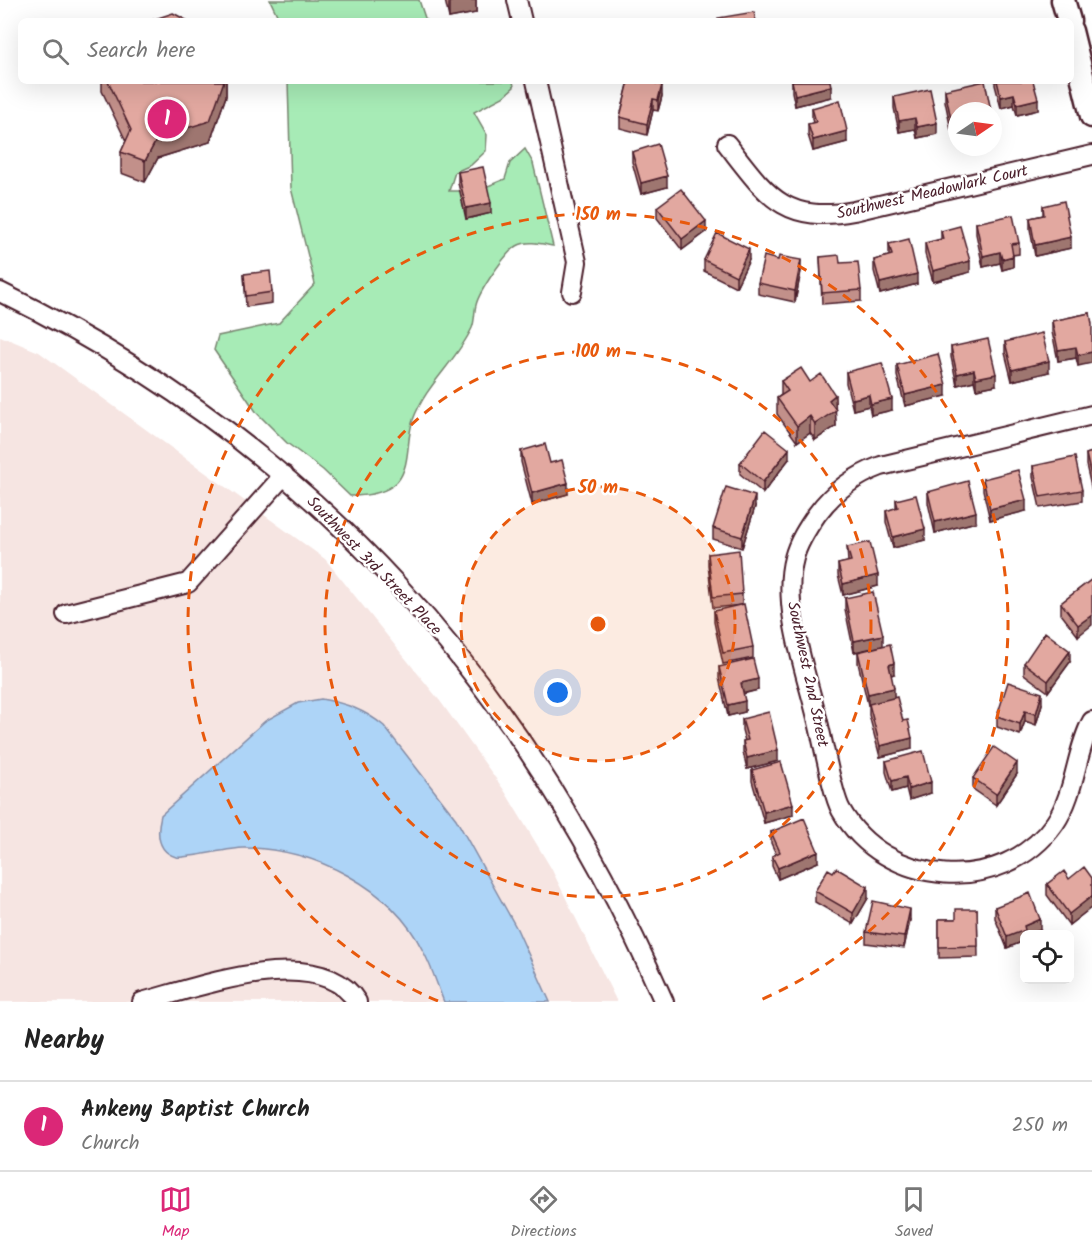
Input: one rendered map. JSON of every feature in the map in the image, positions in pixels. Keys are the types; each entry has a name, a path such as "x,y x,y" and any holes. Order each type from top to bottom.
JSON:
{"main road":[{"path":"1063,0 1068,18"},
{"path":"1074,43 1092,116"}],"street":[{"path":"517,0 521,18"},
{"path":"537,84 577,262 572,292"},
{"name":"Southwest Meadowlark Court","path":"727,144 762,190 783,207 814,214 854,211 1092,155"},
{"name":"Southwest 3rd Street Place","path":"0,292 104,348 222,426 330,515 381,567 442,633 532,757 572,819 640,947 664,1002"},
{"name":"Southwest 2nd Street","path":"1092,415 881,466 859,475 830,497 807,528 794,558 791,592 796,634 840,809 863,839 886,855 925,872 966,875 993,870 1027,853 1055,822 1072,787 1083,739 1092,721"},
{"path":"66,614 188,583 284,475"},
{"path":"142,1002 257,973 310,972 342,986 357,1002"}],"shaded area":[{"path":"0,336 39,352 325,559 440,701 504,790 551,868 617,1002 0,1002"}],"green space":[{"path":"270,0 419,0 425,18 279,18"},
{"path":"288,84 514,84 514,87 503,97 474,112 487,135 486,151 471,165 455,172 449,191 476,191 505,179 510,163 525,149 533,163 553,246 521,244 506,256 493,273 478,299 473,325 465,340 425,395 413,420 401,476 392,486 375,493 350,496 323,470 287,443 257,413 214,350 218,336 279,323 315,284 291,188"}],"water":[{"path":"321,699 354,708 384,726 456,819 517,929 550,1002 444,1002 423,951 409,928 392,908 371,890 323,864 297,855 244,848 176,857 169,854 161,845 159,827 161,815 265,721 298,703"}],"building":[{"path":"754,12 755,18 718,18"},
{"path":"173,13 182,18 158,18"},
{"path":"109,84 223,84 210,121 158,137 145,161 121,152 131,130"},
{"path":"628,84 662,85 658,100 653,99 647,124 620,117"},
{"path":"793,84 831,84 831,86 795,95"},
{"path":"972,84 986,84 989,102 948,102 948,104 945,90"},
{"path":"998,84 1034,84 1038,99 1017,104 1014,94 1001,97"},
{"path":"930,89 937,123 917,127 915,118 899,121 894,97"},
{"path":"840,100 847,131 813,140 808,124 816,122 812,108"},
{"path":"658,144 667,176 641,183 632,152"},
{"path":"483,167 491,203 466,208 458,172"},
{"path":"681,189 706,221 682,239 657,207"},
{"path":"1064,201 1071,237 1035,245 1030,218 1044,215 1043,206"},
{"path":"1013,215 1019,243 1011,244 1013,256 1002,259 1000,252 983,256 976,223"},
{"path":"960,226 970,261 933,271 925,243 943,239 941,231"},
{"path":"717,233 749,249 736,276 704,260"},
{"path":"909,239 917,274 880,283 874,260 892,255 889,244"},
{"path":"839,255 840,263 858,262 861,290 822,293 820,257"},
{"path":"764,256 778,260 779,256 801,260 795,291 758,283"},
{"path":"270,271 272,292 246,296 244,274"},
{"path":"1090,313 1092,352 1078,355 1076,347 1058,350 1052,321"},
{"path":"1042,333 1049,361 1012,370 1005,342"},
{"path":"988,339 996,374 976,378 974,370 957,374 951,347"},
{"path":"938,354 946,385 905,395 897,365"},
{"path":"882,363 892,399 871,404 869,395 853,399 846,372"},
{"path":"801,368 810,382 821,374 835,395 829,400 836,410 815,424 810,416 797,426 777,398 788,391 781,381"},
{"path":"765,430 789,449 763,482 740,463"},
{"path":"545,444 550,463 562,460 568,483 532,493 521,451"},
{"path":"1092,452 1092,480 1086,454"},
{"path":"1075,457 1082,490 1040,497 1033,466"},
{"path":"1018,470 1026,500 990,509 983,479"},
{"path":"968,481 976,512 935,522 928,492"},
{"path":"726,487 755,496 742,537 713,528"},
{"path":"916,495 925,529 893,537 886,511 898,507 896,500"},
{"path":"870,542 878,575 843,584 838,564 851,561 847,547"},
{"path":"739,550 742,594 713,597 708,554"},
{"path":"1091,580 1092,615 1078,625 1061,603"},
{"path":"873,592 883,635 854,641 845,598"},
{"path":"744,604 753,647 723,653 714,611"},
{"path":"1045,632 1070,651 1048,681 1024,663"},
{"path":"890,644 894,663 889,665 894,688 868,694 858,652"},
{"path":"753,659 758,679 741,683 745,701 728,705 719,667"},
{"path":"1008,682 1042,693 1036,714 1025,711 1020,724 997,716"},
{"path":"897,697 903,721 908,720 912,738 880,746 869,704"},
{"path":"769,712 778,750 747,758 743,741 748,740 742,719"},
{"path":"994,747 1017,763 996,794 973,778"},
{"path":"923,751 931,782 909,789 906,777 892,781 886,761"},
{"path":"781,762 793,804 764,812 752,770"},
{"path":"804,818 818,851 778,868 772,856 780,852 771,832"},
{"path":"1084,867 1092,878 1092,896 1069,914 1047,884 1064,871 1069,879"},
{"path":"836,868 868,887 853,913 815,891 828,869 833,872"},
{"path":"1030,893 1040,919 1024,926 1025,930 1020,930 1007,937 995,907"},
{"path":"873,901 910,909 904,937 866,932"},
{"path":"956,909 977,909 978,946 939,947 939,919 956,919"}],"place":[{"name":"Ankeny Baptist Church","path":"167,119"}]}
